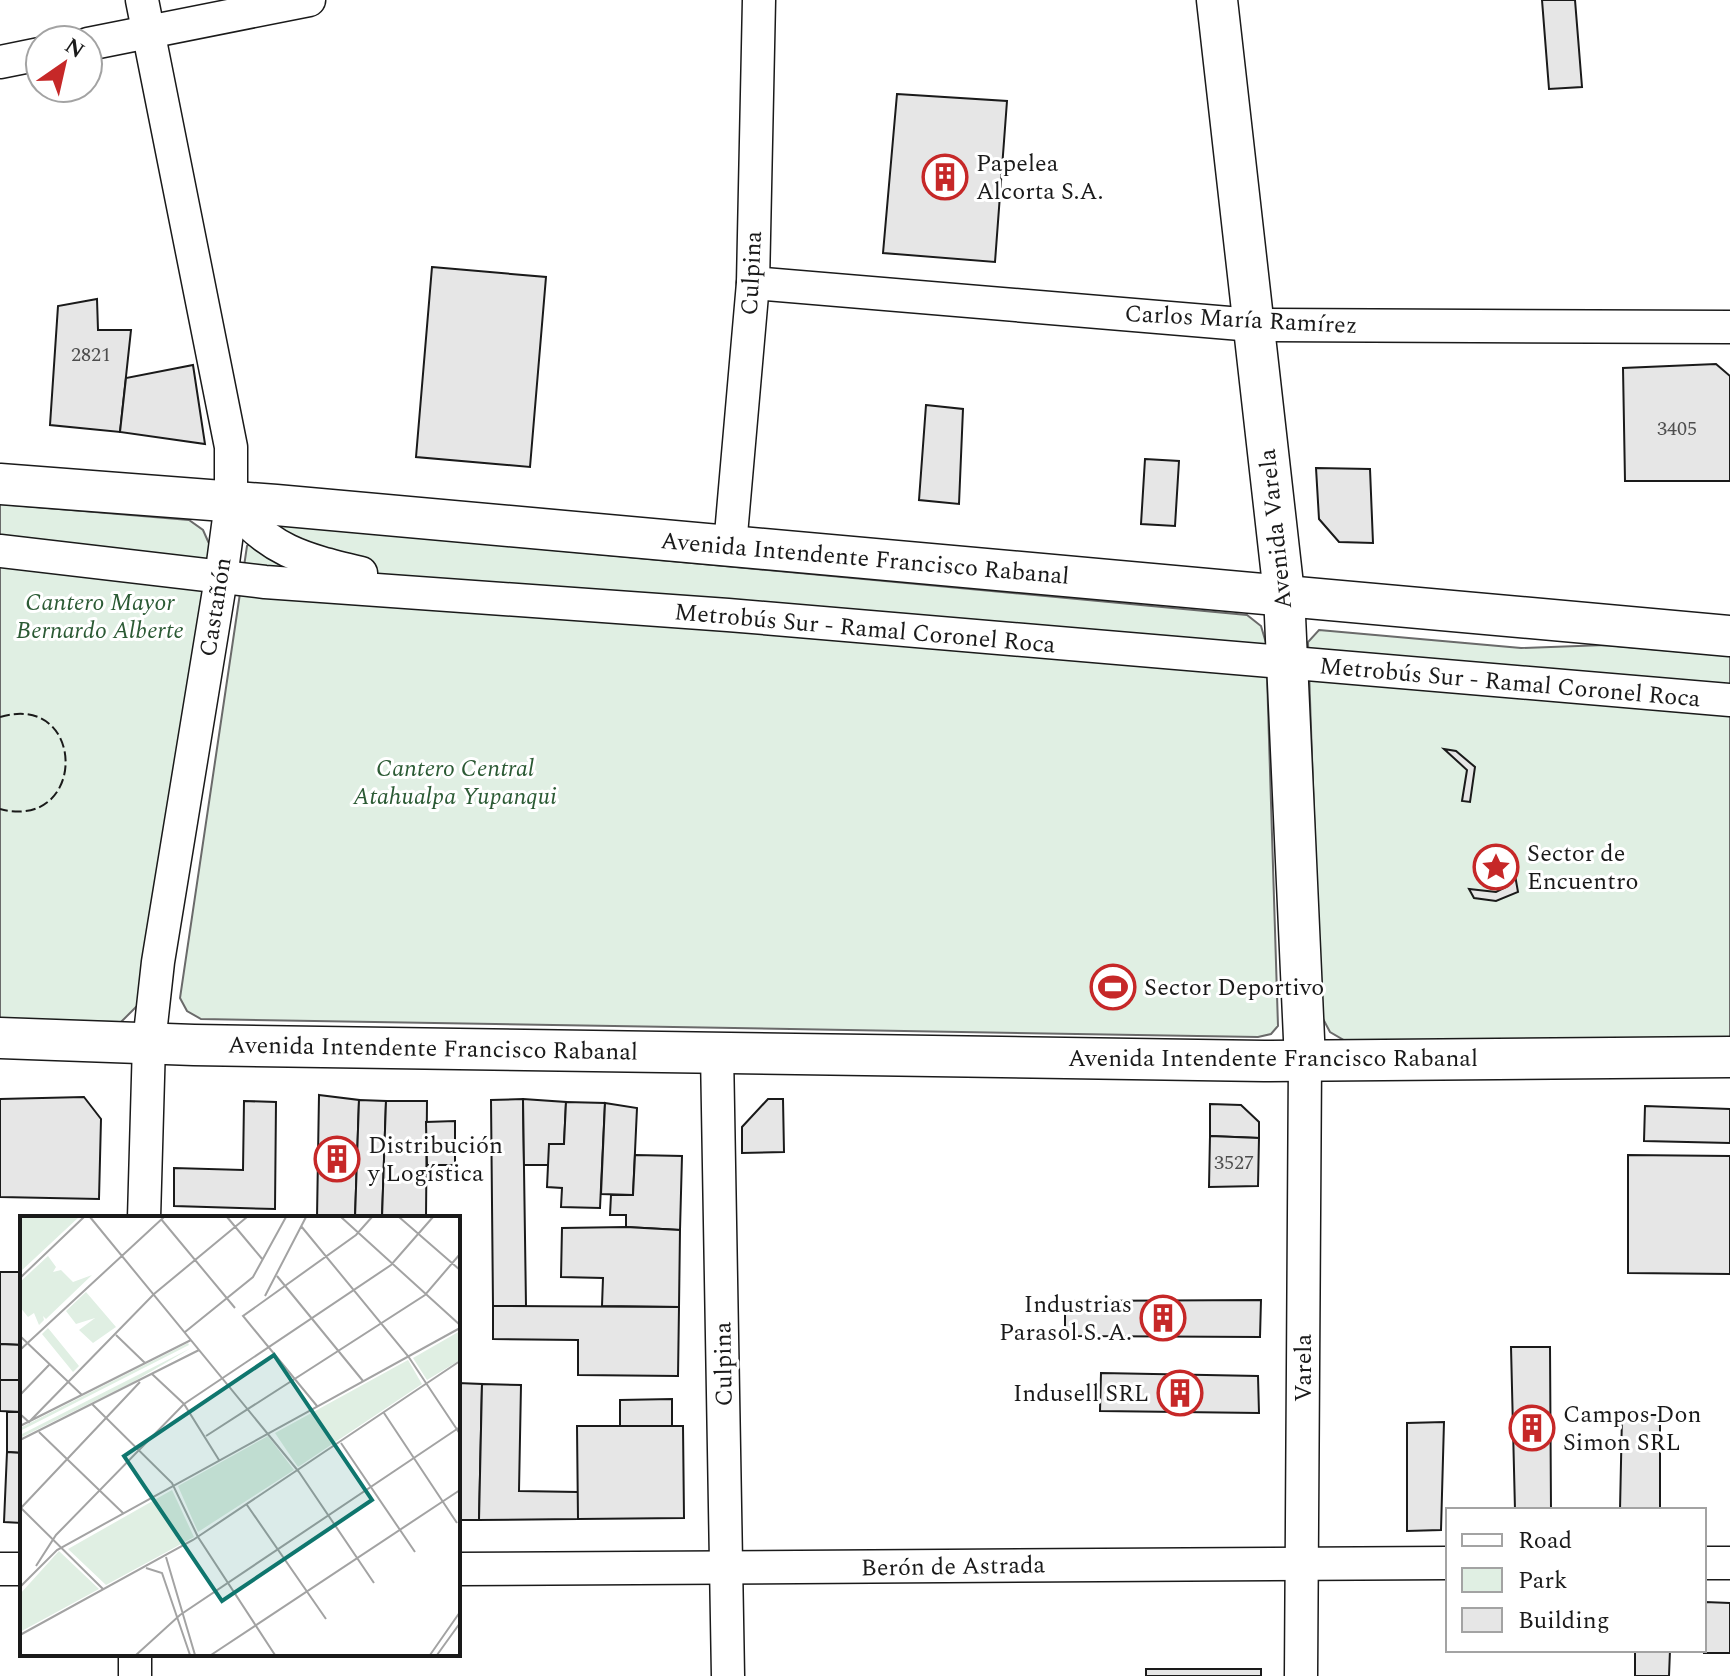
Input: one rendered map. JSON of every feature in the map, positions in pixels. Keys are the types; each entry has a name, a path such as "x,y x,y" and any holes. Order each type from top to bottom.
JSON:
{"main road":[{"name":"Avenida Varela","path":"1217,0 1284,594 1305,1061"},
{"name":"Avenida Intendente Francisco Rabanal","path":"0,484 1284,594 1730,636"},
{"name":"Avenida Intendente Francisco Rabanal","path":"0,1038 1305,1061 1730,1057"}],"street":[{"name":"Castañón","path":"142,0 231,447 231,503 221,578 158,962 149,1043 144,1216"},
{"path":"104,41 309,0"},
{"name":"Culpina","path":"730,546 753,283 759,0"},
{"path":"0,62 24,57"},
{"name":"Carlos María Ramírez","path":"753,283 1253,325 1730,327"},
{"path":"231,503 252,530 304,558 433,592"},
{"name":"Metrobús Sur - Ramal Coronel Roca","path":"0,551 221,578 433,592 1730,700"},
{"name":"Culpina","path":"717,1052 728,1676"},
{"name":"Varela","path":"1301,1676 1305,1061"},
{"name":"Berón de Astrada","path":"460,1569 1446,1563"},
{"path":"1706,1563 1730,1563"}],"green space":[{"name":"Cantero Mayor Bernardo Alberte","path":"0,504 189,520 203,530 211,548 139,1004 121,1022 0,1021"},
{"name":"Cantero Central Atahualpa Yupanqui","path":"286,525 1247,615 1261,626 1266,643 1278,1026 1271,1034 1258,1037 201,1019 187,1011 180,998 247,546 263,531"},
{"path":"1319,630 1521,648 1605,645 1730,656 1730,1041 1349,1043 1330,1032 1321,1015 1308,642"}],"building":[{"path":"1542,0 1575,0 1582,87 1549,89"},
{"name":"Papelea Alcorta S.A.","path":"897,94 1007,101 995,262 883,253"},
{"path":"432,267 546,277 530,467 416,457"},
{"path":"97,299 98,330 131,330 120,432 50,425 58,306"},
{"path":"1716,364 1730,376 1730,481 1625,481 1623,368"},
{"path":"193,365 205,444 120,432 126,378"},
{"path":"926,405 963,409 959,504 919,500"},
{"path":"1145,459 1179,461 1175,526 1141,524"},
{"path":"1316,468 1370,469 1373,543 1339,542 1319,519"},
{"path":"1444,749 1456,751 1475,767 1470,802 1462,801 1467,770"},
{"path":"1504,856 1512,858 1518,892 1496,901 1474,898 1469,889 1496,892 1508,886"},
{"name":"Distribución y Logística","path":"319,1095 359,1100 355,1216 317,1216"},
{"path":"84,1097 101,1119 99,1199 0,1197 0,1099"},
{"path":"523,1099 526,1306 493,1306 491,1100"},
{"path":"523,1099 566,1102 564,1144 549,1144 549,1165 524,1165"},
{"path":"768,1099 783,1099 784,1152 742,1153 742,1127"},
{"path":"359,1100 386,1101 382,1216 355,1216"},
{"path":"244,1101 276,1102 275,1209 174,1206 174,1168 243,1170"},
{"path":"386,1101 427,1101 426,1216 382,1216"},
{"path":"566,1102 605,1103 600,1208 561,1207 562,1188 547,1187 549,1144 564,1144"},
{"path":"605,1103 637,1108 633,1195 601,1194"},
{"path":"1210,1104 1241,1105 1259,1122 1259,1138 1210,1136"},
{"path":"1645,1106 1730,1109 1730,1143 1644,1141"},
{"path":"455,1121 455,1165 427,1165 426,1122"},
{"path":"1210,1136 1259,1138 1258,1186 1209,1187"},
{"path":"635,1155 682,1156 680,1230 626,1227 626,1215 610,1215 611,1195 633,1195"},
{"path":"1628,1155 1730,1156 1730,1274 1628,1273"},
{"path":"562,1228 680,1230 679,1307 602,1306 603,1278 561,1277"},
{"path":"0,1272 20,1272 20,1345 0,1344"},
{"name":"Industrias Parasol S. A.","path":"1261,1300 1260,1337 1065,1336 1065,1301"},
{"path":"493,1306 679,1307 678,1376 578,1375 578,1340 493,1339"},
{"path":"0,1344 20,1345 20,1380 0,1380"},
{"name":"Campos Don Simon SRL","path":"1511,1347 1550,1347 1551,1508 1515,1508"},
{"name":"Indusell SRL","path":"1101,1373 1258,1376 1259,1413 1100,1411"},
{"path":"0,1380 20,1380 20,1412 0,1411"},
{"path":"460,1383 482,1384 479,1520 460,1520"},
{"path":"482,1384 521,1385 519,1491 578,1492 578,1519 479,1520"},
{"path":"672,1399 672,1426 620,1426 620,1400"},
{"path":"7,1412 20,1412 20,1453 7,1452"},
{"path":"1622,1415 1660,1415 1660,1508 1620,1508"},
{"path":"1444,1422 1441,1530 1407,1531 1407,1423"},
{"path":"577,1426 683,1426 684,1518 578,1519"},
{"path":"7,1452 20,1453 20,1523 4,1522"},
{"path":"1706,1602 1730,1603 1730,1653 1704,1653"},
{"path":"1635,1652 1670,1652 1669,1676 1635,1676"},
{"path":"1146,1669 1261,1669 1261,1676 1146,1676"}],"fence":[{"path":"0,717 29,714 49,724 61,741 66,762 62,783 49,801 29,811 0,809"}],"place":[{"name":"Papelea Alcorta S.A.","path":"945,177"},
{"name":"Sector de Encuentro","path":"1496,867"},
{"name":"Sector Deportivo","path":"1113,987"},
{"name":"Distribución y Logística","path":"337,1159"},
{"name":"Industrias Parasol S. A.","path":"1163,1318"},
{"name":"Indusell SRL","path":"1180,1393"},
{"name":"Campos Don Simon SRL","path":"1532,1428"}]}
